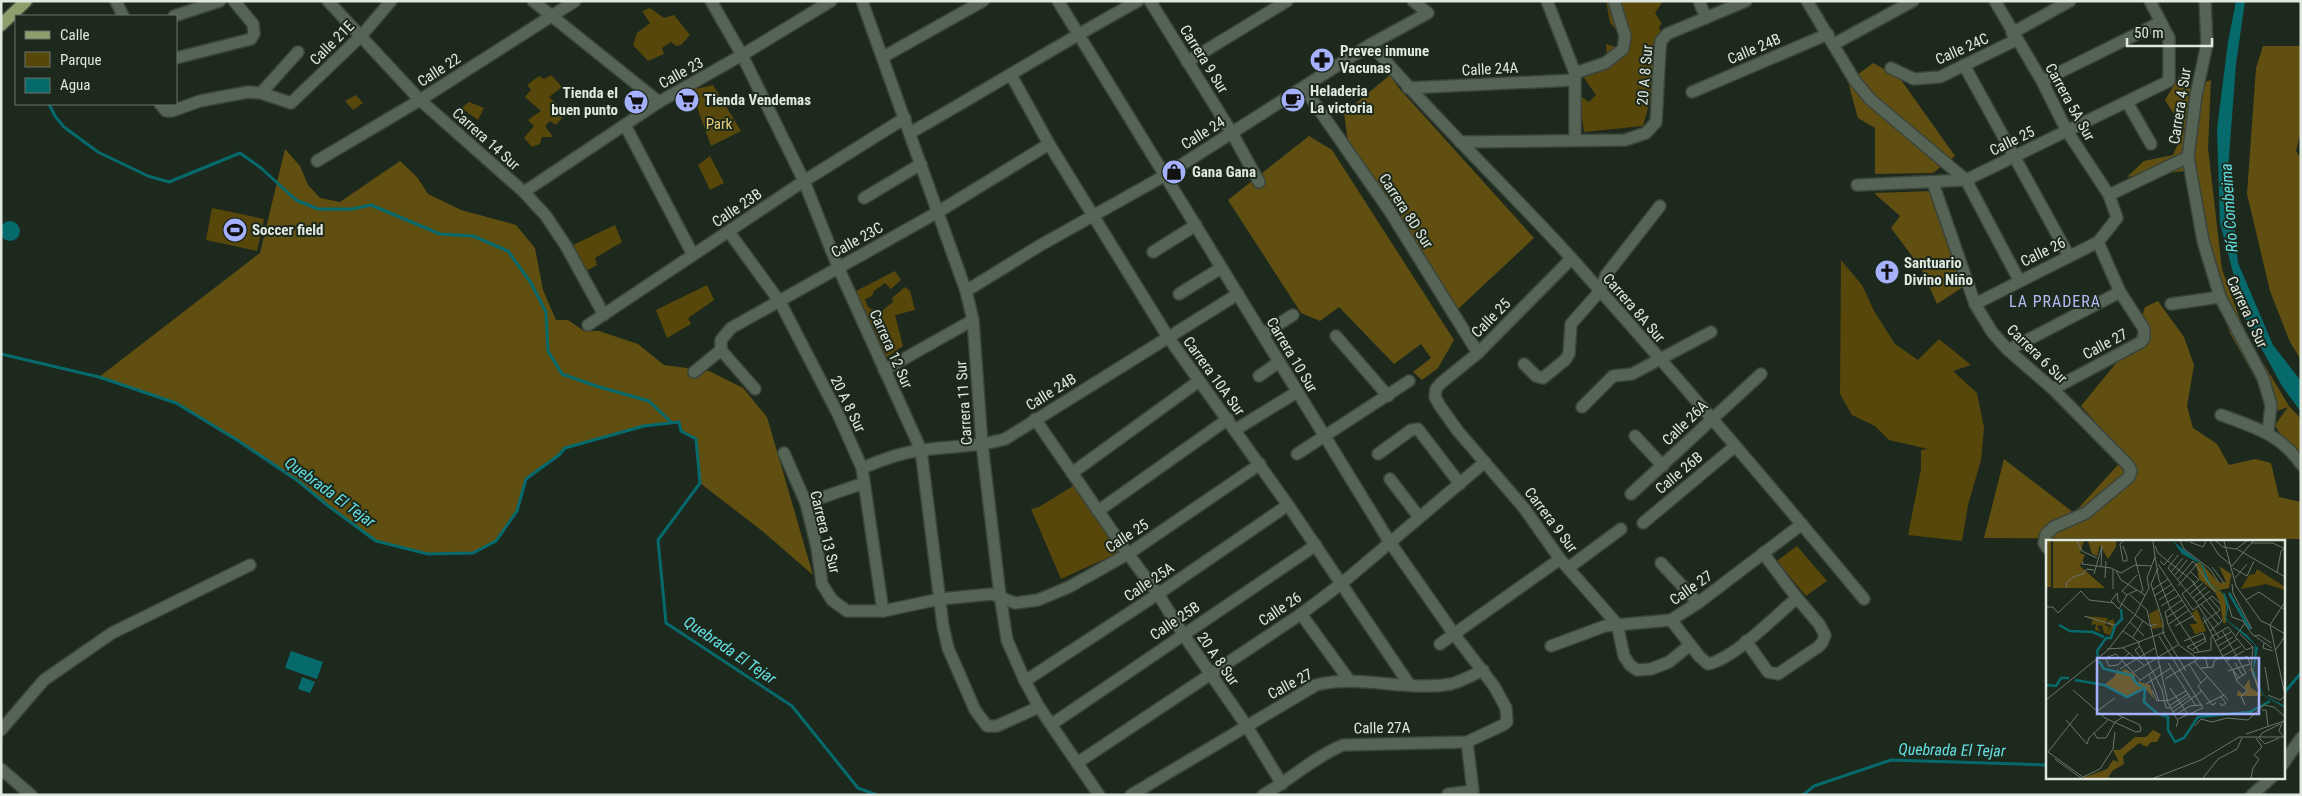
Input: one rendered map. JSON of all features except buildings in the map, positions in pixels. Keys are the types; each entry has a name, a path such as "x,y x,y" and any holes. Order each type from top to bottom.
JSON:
{"main road":[{"path":"1,25 26,1"}],"street":[{"path":"116,1 122,15"},
{"path":"177,15 220,1"},
{"path":"178,57 251,39 254,34 253,24 234,1"},
{"name":"Carrera 14 Sur","path":"328,1 420,100 524,192 546,216 566,246 604,315"},
{"name":"Calle 21E","path":"261,93 291,103 361,36 391,1"},
{"path":"533,1 659,102"},
{"name":"Calle 22","path":"317,161 420,100 574,1"},
{"name":"Carrera 12 Sur","path":"711,1 742,55 804,181 838,267 921,450 948,648 975,710 987,726 997,726 1039,707"},
{"name":"Calle 23","path":"524,192 659,102 831,1"},
{"name":"Carrera 11 Sur","path":"862,1 966,291 973,320 982,444 1007,640 1039,707 1099,795"},
{"path":"883,57 983,1"},
{"name":"Carrera 10 Sur","path":"1058,1 1220,268 1263,334 1323,436 1390,541 1454,634 1483,670 1506,708 1508,719"},
{"path":"910,133 1078,34 1138,1"},
{"name":"Carrera 9 Sur","path":"1150,1 1232,133 1259,182"},
{"path":"1187,62 1287,1"},
{"name":"Calle 24","path":"966,291 1039,246 1164,176 1371,44 1428,13 1413,1"},
{"path":"1547,1 1574,77 1576,92 1575,140"},
{"name":"Calle 24A","path":"1408,88 1574,77 1605,63 1623,49 1625,36 1614,1"},
{"path":"1699,1 1706,18"},
{"name":"20 A 8 Sur","path":"1460,142 1625,140 1646,133 1656,122 1661,41 1666,34 1746,1"},
{"path":"1807,1 1855,81 1870,99 1966,180 2019,280"},
{"path":"1834,44 1913,1"},
{"name":"Carrera 5A Sur","path":"1995,1 2042,81 2067,131 2109,195 2117,218"},
{"name":"Calle 24C","path":"1891,68 1914,79 1940,76 1964,65 2070,1"},
{"path":"2042,81 2161,22 2150,1"},
{"name":"Carrera 4 Sur","path":"2188,156 2196,95 2207,44 2205,1"},
{"name":"Calle 25","path":"1857,185 1966,180 2169,81 2169,38 2161,22"},
{"name":"Calle 24B","path":"1692,92 1828,34"},
{"name":"Carrera 8A Sur","path":"1371,44 1408,88 1600,291 1802,524 1864,599"},
{"path":"163,107 172,112 200,101 225,96 261,93 298,52"},
{"path":"1964,65 2069,256"},
{"name":"Carrera 10A Sur","path":"1011,75 1049,144 1168,337 1288,504 1409,684"},
{"name":"Carrera 8D Sur","path":"1304,88 1389,210 1478,353"},
{"path":"2127,102 2151,144"},
{"name":"Calle 23B","path":"588,325 804,181 905,118"},
{"path":"625,125 693,255"},
{"name":"Calle 23C","path":"694,372 721,350 721,340 731,328 938,212 1049,144"},
{"path":"2109,195 2188,156"},
{"name":"Carrera 5 Sur","path":"2188,156 2203,241 2220,297 2264,378 2271,405 2268,432"},
{"path":"864,198 921,164"},
{"name":"Carrera 6 Sur","path":"1933,183 1975,304 1992,332 2008,350 2053,389 2128,464 2131,470 2128,477 2086,513 2054,527 2046,534 2044,543 2046,546"},
{"path":"1524,364 1536,376 1543,378 1565,360 1569,354 1571,324 1600,291 1606,275 1660,206"},
{"name":"Calle 26","path":"1975,304 2019,280 2098,242 2117,218"},
{"path":"1154,252 1196,226"},
{"name":"20 A 8 Sur","path":"729,232 780,302 838,414 862,468 883,611"},
{"path":"2008,350 2120,292 2098,242"},
{"name":"Calle 25","path":"1435,398 1436,389 1441,383 1478,353 1571,259"},
{"path":"1179,294 1220,268"},
{"name":"Calle 27","path":"2053,389 2141,342 2144,338 2144,329 2120,292"},
{"name":"Calle 24B","path":"862,468 883,460 921,450 982,444 1004,439 1238,294"},
{"path":"2171,304 2220,297"},
{"path":"1263,334 1294,315"},
{"path":"884,370 973,320"},
{"path":"1582,407 1613,376 1630,375 1711,332"},
{"path":"1336,336 1388,396"},
{"path":"721,350 755,389"},
{"path":"1259,376 1279,362"},
{"name":"Calle 26A","path":"1631,494 1761,374"},
{"path":"1072,473 1199,381"},
{"path":"1298,454 1409,381"},
{"path":"1235,430 1297,392"},
{"name":"Carrera 9 Sur","path":"1435,398 1457,430 1524,508 1560,559 1617,624 1624,656 1630,666 1637,670 1652,669 1669,662 1690,645"},
{"path":"2222,415 2268,432 2292,451 2301,464"},
{"path":"1098,511 1228,418"},
{"name":"20 A 8 Sur","path":"1034,419 1158,594 1183,634 1246,725 1282,784"},
{"path":"1378,454 1411,430 1418,429 1460,484"},
{"path":"1635,436 1663,466"},
{"name":"Calle 26B","path":"1643,523 1734,447"},
{"name":"Carrera 13 Sur","path":"784,453 806,503 817,548 822,584 832,600 847,611 883,611"},
{"name":"Calle 26","path":"1077,763 1301,614 1341,584 1485,462"},
{"name":"Calle 25","path":"1000,595 1016,602 1038,600 1069,587 1128,554 1260,464"},
{"path":"1390,479 1419,517"},
{"path":"806,503 864,483"},
{"name":"Calle 25A","path":"1025,681 1158,594 1288,504"},
{"name":"Calle 27","path":"1551,646 1594,629 1617,624 1671,620 1698,603 1802,524"},
{"path":"1568,568 1622,529"},
{"name":"Calle 25B","path":"1052,724 1316,545"},
{"path":"1746,641 1768,672 1773,675 1784,672 1818,647 1825,635 1823,629 1763,553"},
{"path":"1440,644 1560,559"},
{"path":"1661,563 1698,603"},
{"path":"1,730 44,680 112,633 250,565"},
{"path":"883,611 940,599 1000,595"},
{"path":"1671,620 1690,645 1708,664 1721,659 1746,641 1797,598"},
{"path":"1301,614 1350,680"},
{"name":"Calle 27","path":"1131,795 1316,685 1331,681 1350,680 1409,684 1452,684 1483,670"},
{"name":"Calle 27A","path":"1263,795 1331,750 1342,745 1467,742 1504,725 1508,719"},
{"path":"2284,763 2301,738"},
{"path":"1448,794 1473,790 1467,742"},
{"path":"1,769 31,795"},
{"path":"2252,795 2271,778"}],"green space":[{"path":"1606,1 1663,1 1655,13 1662,24 1659,27 1666,45 1643,126 1584,132 1579,95 1589,102 1596,95 1582,75 1601,70 1600,60 1607,56 1606,44 1619,48 1622,35 1610,23"},
{"path":"650,8 664,18 674,15 690,35 681,45 676,46 671,42 662,48 664,54 648,61 633,45 637,33 650,23 642,11"},
{"path":"551,75 562,87 549,97 566,113 556,125 550,121 545,126 553,137 542,137 540,144 532,147 524,138 534,126 528,120 541,111 525,97 531,90 527,85 539,76 544,79"},
{"name":"Park","path":"713,85 741,131 711,146 691,90"},
{"path":"356,95 363,103 353,110 345,101"},
{"path":"469,102 484,108 478,120 461,108"},
{"path":"710,156 724,183 710,190 698,165"},
{"name":"Soccer field","path":"212,208 264,219 257,251 206,240"},
{"path":"615,225 622,242 595,258 597,265 586,271 573,245"},
{"path":"1841,260 1862,285 1874,311 1895,344 1918,360 1939,339 1971,365 1953,371 1977,393 1984,428 1981,460 1968,505 1962,541 1908,535 1921,469 1921,450 1928,449 1889,440 1875,426 1852,415 1840,394"},
{"path":"895,271 901,280 891,289 885,283 874,291 872,296 865,299 868,307 879,313 893,302 892,298 905,287 910,291 915,310 895,315 903,346 881,361 852,293"},
{"path":"707,285 714,300 688,318 691,324 667,338 656,310"},
{"path":"1073,486 1120,552 1061,579 1031,509 1039,507"},
{"path":"1797,546 1827,581 1806,596 1777,561"}],"shaded area":[{"path":"2263,46 2301,46 2301,131 2296,151 2301,158 2301,360 2290,342 2270,291 2247,194 2256,68"},
{"path":"1873,63 1899,77 1955,156 1933,173 1875,174 1875,128 1858,118 1848,82"},
{"path":"2183,70 2187,89 2211,80 2208,148 2222,269 2245,333 2289,406 2301,419 2301,478 2295,461 2275,425 2288,407 2274,412 2230,333 2206,263 2185,171 2127,177 2144,161 2173,155 2184,130 2165,100"},
{"path":"1390,75 1398,87 1534,238 1457,310 1349,149 1344,113"},
{"path":"1309,136 1332,150 1454,340 1438,368 1422,380 1413,372 1431,358 1421,344 1394,364 1339,307 1320,321 1301,313 1228,200"},
{"path":"285,149 300,166 308,185 320,198 340,202 400,161 417,177 428,194 461,210 516,225 535,248 543,290 556,320 568,320 584,331 599,331 638,344 664,365 709,371 743,388 767,417 813,575 761,530 700,483 696,439 684,433 679,422 644,426 565,448 559,455 526,479 517,511 496,541 473,553 428,554 376,541 298,481 237,440 176,403 99,377 260,253"},
{"path":"1932,191 1963,287 1937,304 1921,268 1891,228 1900,216 1874,193"},
{"path":"2158,301 2184,337 2194,365 2187,406 2193,428 2217,444 2229,465 2255,459 2271,463 2279,497 2301,502 2301,539 1984,538 2004,459 2074,513 2126,456 2081,406 2135,340 2145,307"}],"water":[{"name":"Río Combeima","path":"2236,1 2245,1 2236,64 2228,170 2238,263 2273,345 2301,381 2301,412 2282,386 2245,318 2220,223 2217,129 2228,42"},
{"path":"10,221 17,224 20,231 17,238 10,241 3,238 0,231 3,224"},
{"path":"291,651 323,662 317,679 285,668"},
{"path":"302,677 315,682 310,693 298,689"}],"waterway":[{"path":"50,105 64,127 98,152 148,176 169,182 240,153 261,168 296,200 318,209 352,209 371,205 440,234 473,236 508,251 531,283 546,312 548,351 562,374 649,401 671,422"},
{"name":"Quebrada El Tejar","path":"1,354 99,377 176,403 237,440 298,481 376,541 428,554 473,553 496,541 517,511 526,479 559,455 565,448 644,426 679,422 681,431 696,439 700,483 658,540 666,623 792,706 858,788 877,795"},
{"name":"Quebrada El Tejar","path":"2284,693 2301,673"},
{"name":"Quebrada El Tejar","path":"1803,795 1814,786 1891,760 2046,765"}],"place":[{"name":"Prevee inmune Vacunas","path":"1322,60"},
{"name":"Tienda Vendemas","path":"687,100"},
{"name":"Heladeria La victoria","path":"1293,100"},
{"name":"Tienda el buen punto","path":"636,102"},
{"name":"Gana Gana","path":"1174,172"},
{"name":"Soccer field","path":"235,230"},
{"name":"Santuario Divino Niño","path":"1887,272"}],"district":[{"name":"LA PRADERA","path":"2055,301"}]}
